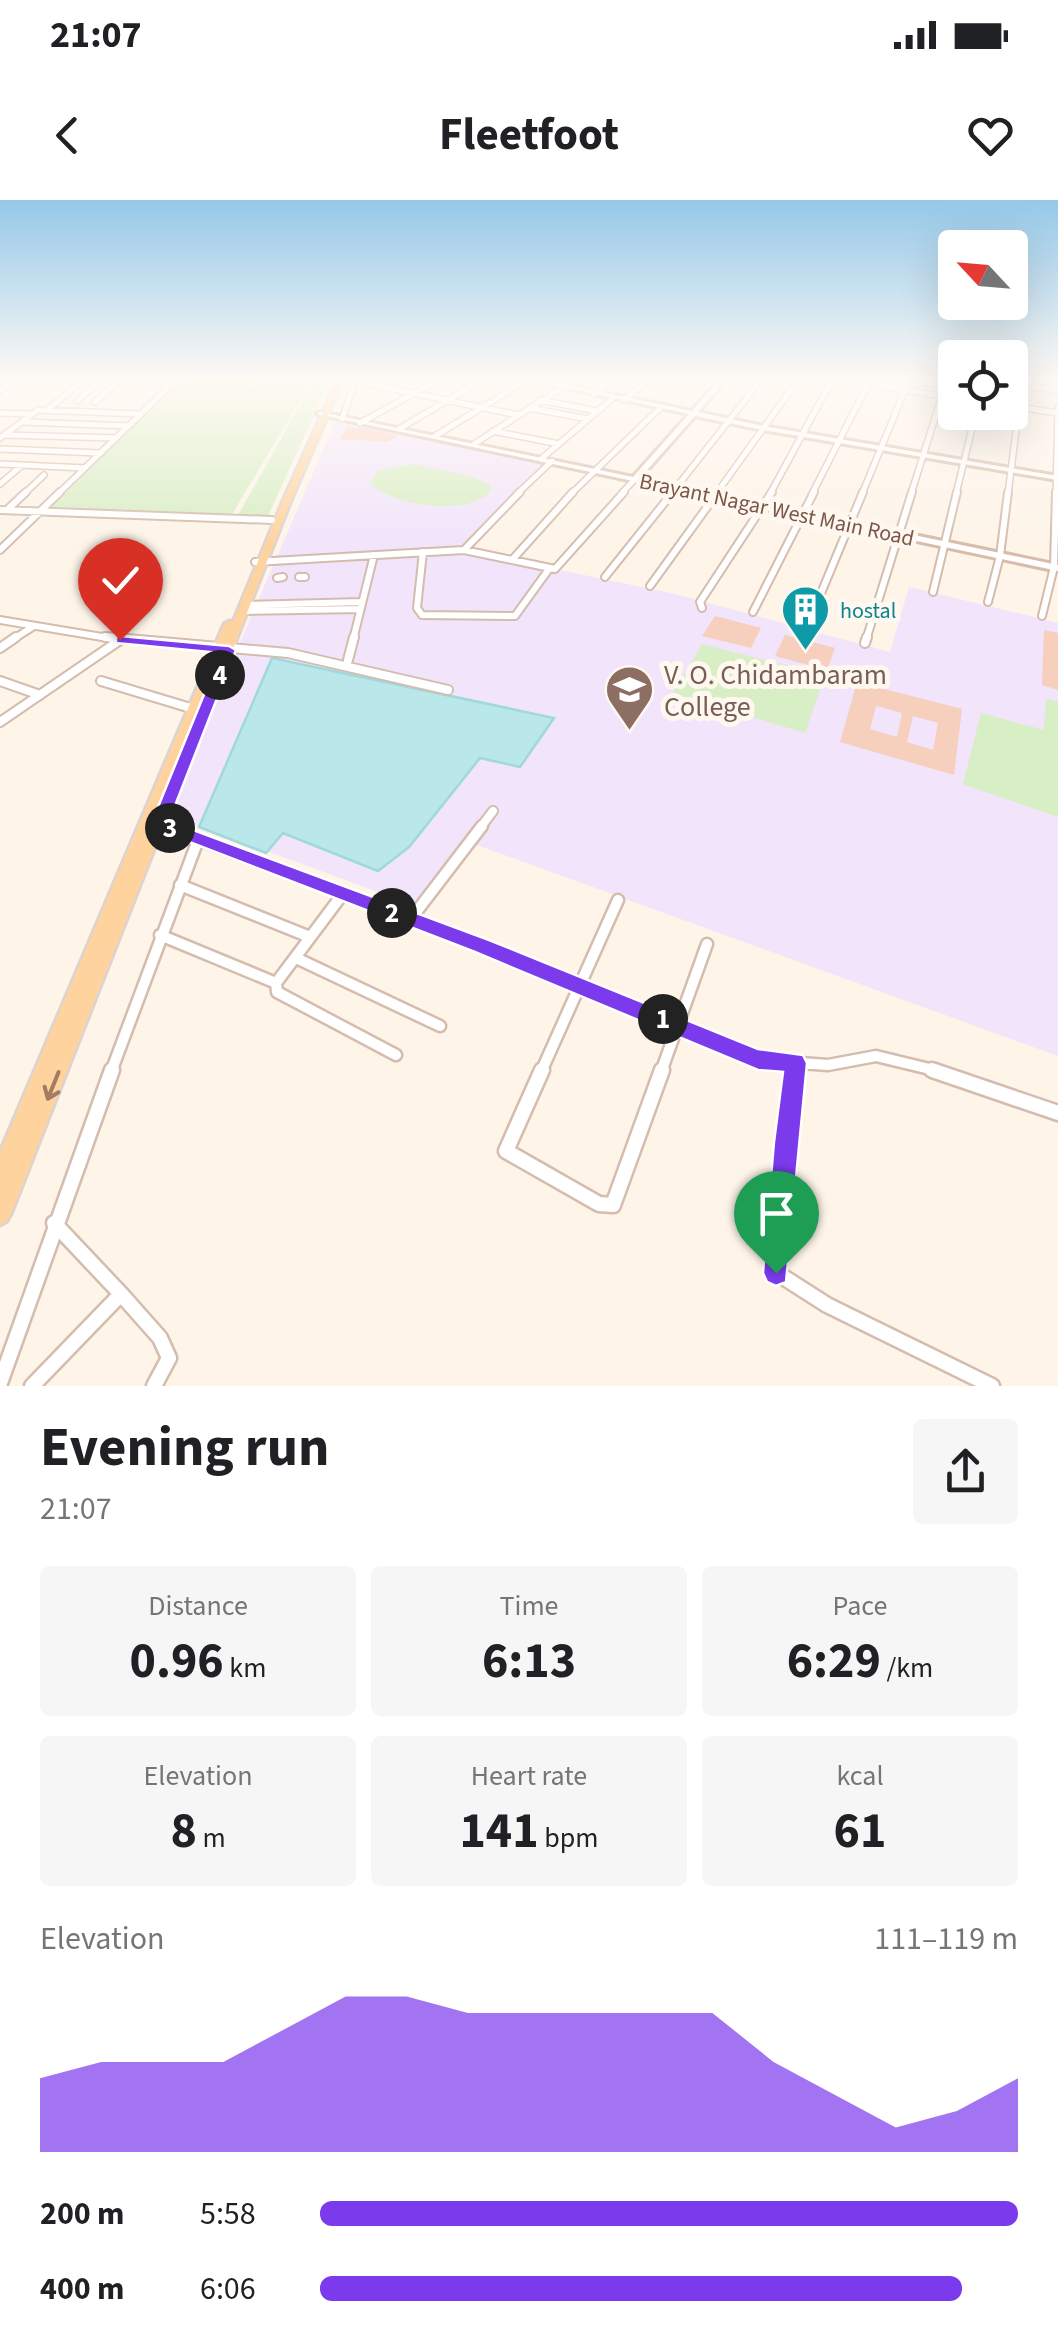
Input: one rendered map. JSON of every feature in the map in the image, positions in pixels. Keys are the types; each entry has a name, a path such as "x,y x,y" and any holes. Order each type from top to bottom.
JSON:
{"main road":[{"path":"0,1176 153,822 194,709 245,608 272,520 312,435"},
{"path":"0,1214 153,822 313,435"}],"street":[{"path":"0,550 119,435"},
{"name":"Brayant Nagar West Main Road","path":"431,435 1056,568"},
{"path":"474,444 487,435"},
{"path":"516,435 559,444"},
{"path":"540,459 569,435"},
{"path":"512,560 632,435"},
{"path":"423,552 417,608 422,614 515,616 553,567 674,435"},
{"path":"605,578 717,435"},
{"path":"650,586 759,435"},
{"path":"701,605 764,506 802,435"},
{"path":"804,435 1056,478"},
{"path":"752,612 843,435"},
{"path":"808,627 887,435"},
{"path":"865,644 928,435"},
{"path":"933,592 971,435"},
{"path":"988,602 1000,556 1015,435"},
{"path":"1042,616 1056,568 1057,435"},
{"path":"2,436 116,438"},
{"path":"0,449 101,452"},
{"path":"464,550 552,462"},
{"path":"0,464 85,468"},
{"path":"0,484 22,466"},
{"path":"0,476 9,476"},
{"path":"4,510 44,476"},
{"path":"4,510 272,520"},
{"path":"259,562 464,550 553,567"},
{"path":"348,660 374,555"},
{"path":"245,608 361,606"},
{"path":"0,620 120,640 288,654 448,690"},
{"path":"0,648 34,626"},
{"path":"0,722 120,640"},
{"path":"101,681 194,709"},
{"path":"0,682 40,696"},
{"path":"410,920 493,810"},
{"path":"153,822 577,984 758,1060 828,1065 876,1056 958,1076 1058,1113"},
{"path":"0,1383 54,1224 198,840"},
{"path":"180,885 310,937"},
{"path":"342,895 276,983 277,992 396,1054"},
{"path":"618,900 577,984 506,1151 599,1204 613,1206 707,944"},
{"path":"160,934 276,983"},
{"path":"296,958 440,1026"},
{"path":"796,1063 785,1142 776,1273 966,1376 992,1386"},
{"path":"54,1224 160,1338 168,1358 154,1386"},
{"path":"32,1386 121,1294"}],"shaded area":[{"name":"V. O. Chidambaram College","path":"329,435 411,435 545,463 458,549 675,594 890,652 909,587 1058,623 1058,1056 474,844 427,910 166,814"}],"green space":[{"path":"124,435 279,435 231,516 50,508"},
{"path":"283,435 305,435 268,516 238,515"},
{"path":"413,464 471,476 490,485 491,491 466,504 430,505 395,498 370,483 377,471"},
{"path":"702,644 825,675 805,733 673,693"},
{"path":"1046,699 1058,702 1058,817 963,784 981,713 1044,730"}],"water":[{"path":"272,658 554,718 520,767 480,758 409,847 378,871 283,833 266,853 199,827"}],"building":[{"path":"342,435 398,435 388,442 340,439"},
{"name":"hostal","path":"715,616 761,628 751,648 702,636"},
{"path":"1044,630 1058,633 1058,690 1042,685"},
{"name":"hostal","path":"785,635 835,648 827,670 775,656"},
{"path":"857,682 962,709 954,775 840,742","holes":["876,706 902,713 897,737 870,729","913,716 938,723 933,750 907,742"]}],"place":[{"name":"hostal","path":"805,652"},
{"name":"V. O. Chidambaram College","path":"629,732"}],"route":[{"path":"120,640 229,650 159,824 482,946 758,1060 796,1063 785,1142 776,1273"}]}
